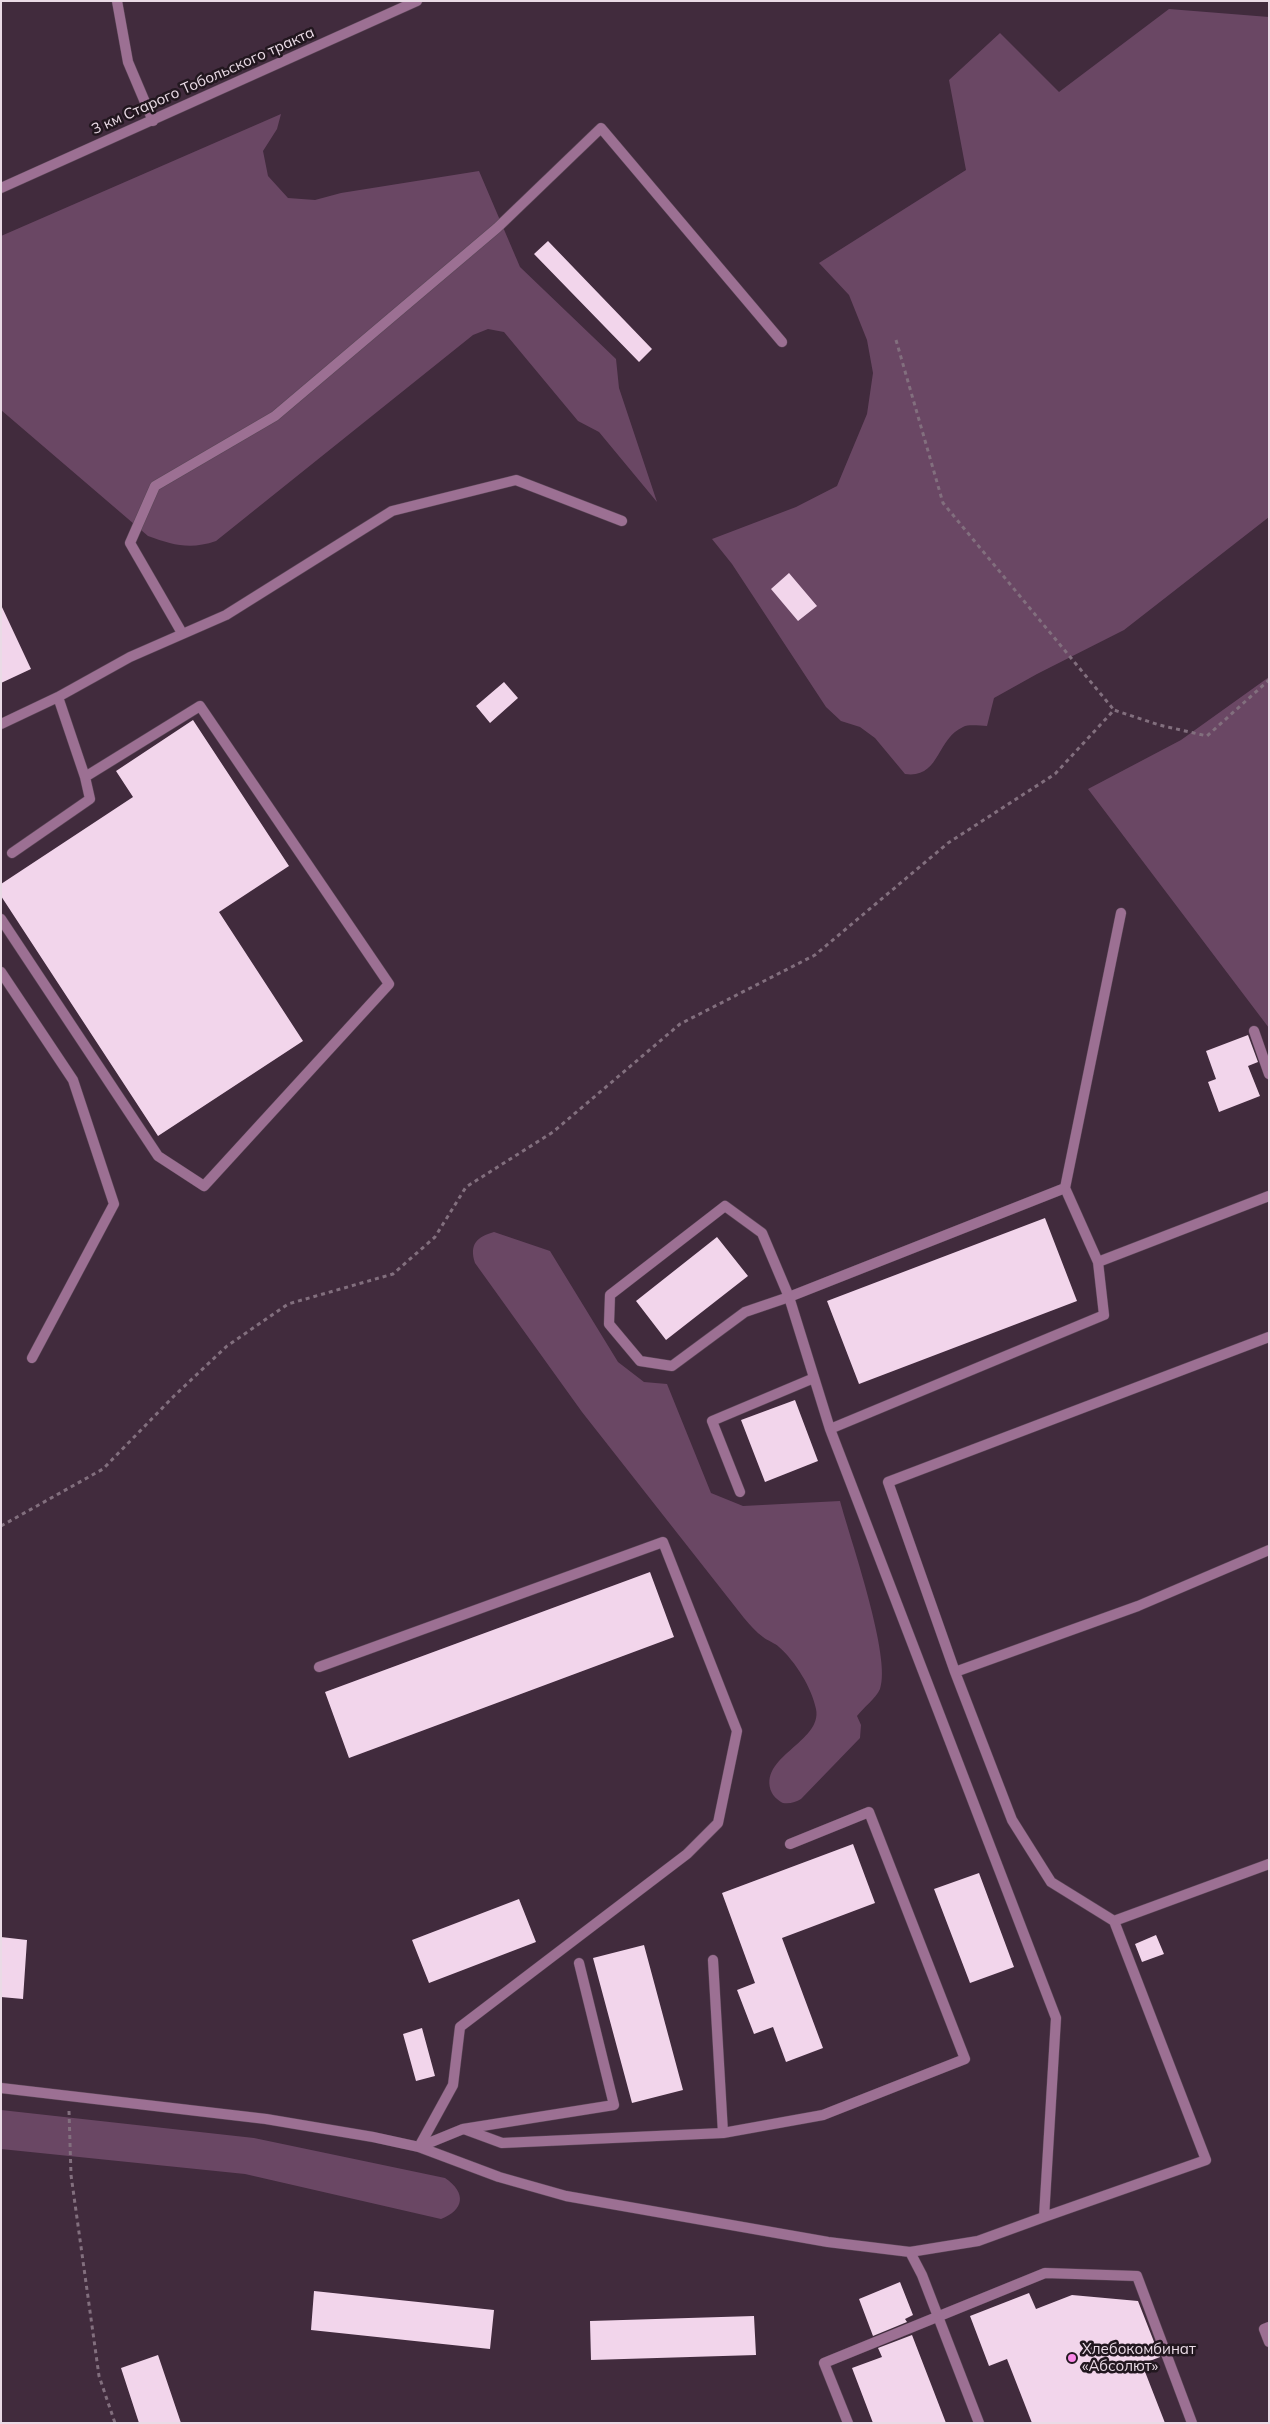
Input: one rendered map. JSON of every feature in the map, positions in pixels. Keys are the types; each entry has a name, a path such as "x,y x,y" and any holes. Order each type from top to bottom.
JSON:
{"street":[{"path":"117,1 128,62 152,121"},
{"name":"3 км Старого Тобольского тракта","path":"1,188 418,1"},
{"path":"182,633 130,543 155,486 275,416 497,228 601,128 782,342"},
{"path":"1,724 58,697 130,657 226,615 392,511 516,480 622,521"},
{"path":"12,853 90,799 85,777 58,697"},
{"path":"1,919 158,1156 204,1186 388,984 200,706 85,777"},
{"path":"830,1429 1104,1315 1098,1262 1065,1188 1121,913"},
{"path":"1,972 72,1080 114,1204 32,1358"},
{"path":"1254,1031 1269,1074"},
{"path":"1044,2217 1056,2018 830,1429 790,1297 762,1233 725,1206 610,1295 609,1324 640,1361 672,1366 745,1312 790,1297 1065,1188"},
{"path":"1098,1262 1269,1196"},
{"path":"1,2088 68,2094 266,2119 373,2136 419,2147 500,2177 566,2196 828,2242 910,2252 978,2241 1206,2160 1114,1921 1051,1882 1012,1820 955,1672 888,1482 1269,1337"},
{"path":"740,1492 712,1420 814,1378"},
{"path":"319,1667 663,1542 737,1731 718,1823 686,1854 460,2027 452,2085 419,2147"},
{"path":"955,1672 1138,1606 1269,1550"},
{"path":"463,2129 502,2143 723,2133 822,2115 965,2059 869,1812 790,1844"},
{"path":"1114,1921 1269,1864"},
{"path":"713,1960 723,2133"},
{"path":"419,2147 463,2129 614,2105 579,1963"},
{"path":"910,2252 939,2317 979,2423"},
{"path":"848,2423 824,2363 1045,2274 1136,2276 1192,2423"},
{"path":"1269,2328 1264,2330 1269,2342"}],"path":[{"path":"896,340 942,503 1114,710 1159,725 1207,736 1269,680"},
{"path":"1,1526 103,1469 174,1396 228,1346 288,1304 393,1274 435,1237 466,1187 553,1132 680,1024 815,955 948,843 1055,774 1114,710"},
{"path":"68,2094 71,2175 99,2376 115,2423"}],"shaded area":[{"path":"1169,9 1269,17 1269,517 1124,630 994,698 987,726 971,725 963,727 947,740 932,764 925,770 916,774 905,774 875,738 860,727 841,721 826,707 732,564 712,539 796,507 837,486 867,414 873,373 867,340 849,295 819,263 966,170 949,80 1000,33 1059,92"},
{"path":"281,114 277,129 263,151 268,176 288,198 315,200 341,193 479,171 520,267 616,359 619,388 657,502 599,432 578,421 504,332 488,329 473,335 216,541 207,544 190,546 174,544 148,536 1,410 1,236"},
{"path":"1269,677 1269,1028 1088,789 1181,740"},
{"path":"494,1232 550,1251 618,1362 644,1382 667,1384 711,1493 743,1506 840,1501 868,1597 880,1652 882,1674 880,1689 857,1716 861,1725 860,1738 801,1799 783,1803 772,1793 770,1780 773,1769 810,1731 815,1721 816,1709 807,1684 797,1667 785,1653 760,1635 744,1618 582,1412 475,1263 473,1251 476,1242 483,1236"},
{"path":"1,2110 254,2138 445,2178 457,2189 460,2201 454,2211 441,2219 245,2174 1,2149"}],"building":[{"path":"548,241 652,349 639,362 534,254"},
{"path":"789,573 817,606 798,621 771,589"},
{"path":"1,605 31,669 1,683"},
{"path":"504,682 518,698 490,723 476,706"},
{"path":"193,720 289,866 219,912 303,1041 158,1136 1,896 1,884 133,797 116,771"},
{"path":"1248,1035 1258,1062 1248,1066 1260,1096 1219,1112 1208,1082 1216,1079 1206,1051"},
{"path":"1045,1218 1077,1301 859,1384 827,1301"},
{"path":"717,1237 748,1276 666,1340 636,1301"},
{"path":"795,1400 818,1461 765,1482 741,1420"},
{"path":"650,1572 674,1637 349,1758 325,1692"},
{"path":"853,1844 875,1903 782,1938 823,2048 786,2062 773,2027 754,2034 737,1990 755,1983 722,1893"},
{"path":"979,1873 1014,1967 970,1983 934,1889"},
{"path":"519,1899 536,1942 429,1983 412,1940"},
{"path":"1156,1935 1164,1954 1142,1962 1135,1944"},
{"path":"1,1937 27,1940 23,1999 1,1997"},
{"path":"644,1945 683,2090 632,2103 593,1958"},
{"path":"422,2028 435,2076 416,2081 403,2034"},
{"path":"900,2282 913,2315 905,2319 907,2322 873,2336 859,2299"},
{"path":"314,2291 494,2310 490,2349 311,2330"},
{"name":"Хлебокомбинат «Абсолют»","path":"1029,2293 1036,2309 1072,2295 1138,2301 1160,2357 1142,2364 1165,2423 1032,2423 1007,2359 989,2366 970,2316"},
{"path":"754,2316 756,2355 591,2360 590,2321"},
{"path":"912,2335 946,2423 873,2423 852,2368 882,2357 878,2348"},
{"path":"158,2355 181,2423 139,2423 121,2368"}],"place":[{"name":"Хлебокомбинат «Абсолют»","path":"1072,2358"}]}
